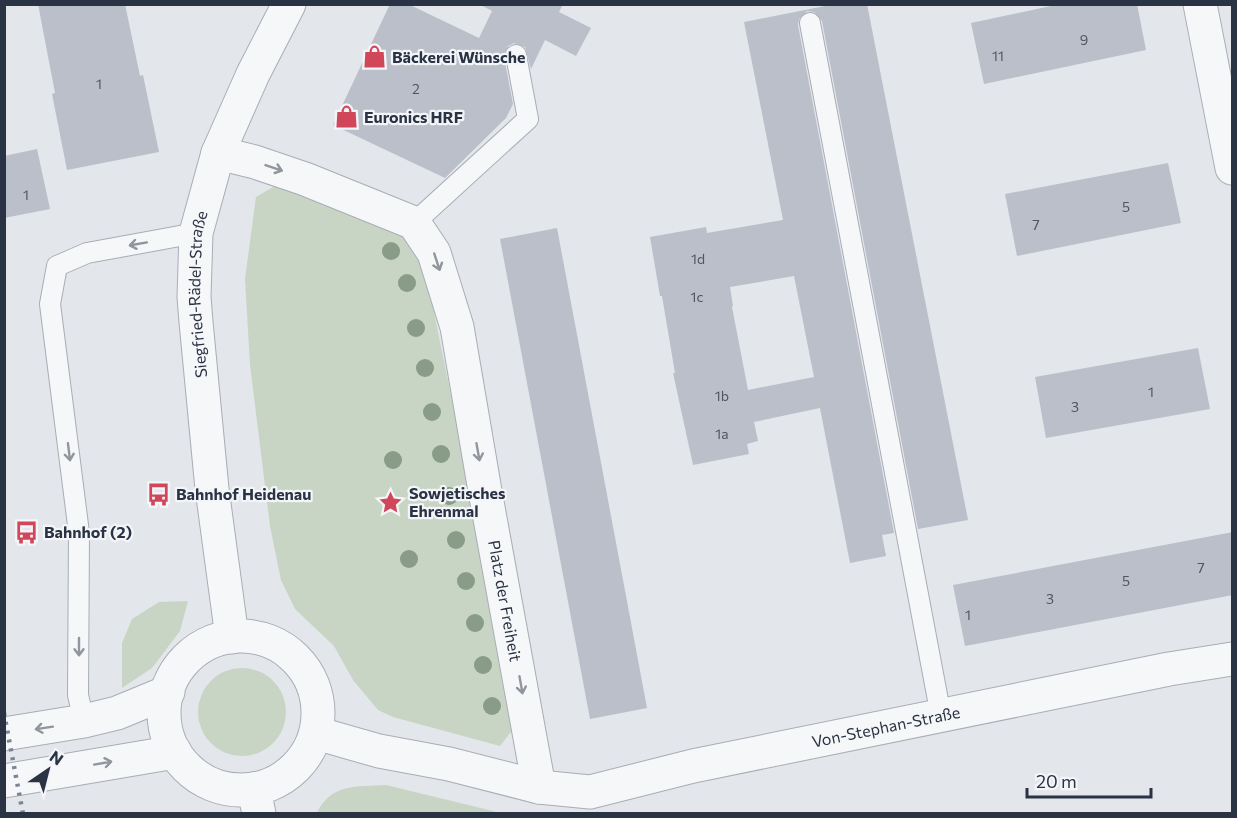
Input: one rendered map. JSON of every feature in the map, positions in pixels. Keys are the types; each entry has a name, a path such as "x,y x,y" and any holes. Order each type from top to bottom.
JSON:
{"street":[{"name":"Siegfried-Rädel-Straße","path":"232,637 212,489 196,322 194,297 196,233 218,153 253,74 289,4"},
{"path":"1200,4 1233,168"},
{"path":"218,153 255,162 305,179 414,224"},
{"name":"Platz der Freiheit","path":"414,224 434,253 457,327 539,787"},
{"path":"232,637 269,642 285,651 299,663 310,678 316,696 318,714 316,733 304,759 275,782 257,801 239,790 209,783 195,775 175,752 165,723 164,708 173,678 191,655 217,640 232,637"},
{"name":"Von-Stephan-Straße","path":"539,787 591,792 693,766 1169,669 1233,659"},
{"path":"4,734 84,721 117,713 168,692"},
{"path":"316,733 379,751 449,764 539,787"},
{"path":"4,781 175,752"}],"lane":[{"path":"810,23 940,716"},
{"path":"414,224 528,119 516,55"},
{"path":"84,721 78,695 79,533 50,304 57,266 87,253 196,233"}],"green space":[{"path":"278,184 402,234 428,266 435,317 515,727 500,746 393,717 378,710 353,680 334,646 295,609 281,580 270,526 250,365 245,279 256,197"},
{"path":"188,601 180,631 152,668 122,688 122,643 132,619 159,602"},
{"path":"242,668 267,675 279,687 286,712 279,737 267,749 242,756 217,749 205,737 198,712 205,687 217,675"},
{"path":"386,785 499,813 317,813 323,803 337,791 346,788"}],"building":[{"path":"38,4 125,4 159,152 67,170"},
{"path":"390,4 408,4 479,38 492,11 479,4 563,4 559,12 591,28 576,56 545,40 531,69 525,47 514,43 508,46 504,57 513,104 506,118 445,178 333,125"},
{"path":"835,4 867,4 968,520 918,529 822,21 814,12 807,11 799,19 798,25 894,533 882,535 886,556 850,563 820,408 754,422 758,441 747,444 749,454 693,465 673,373 675,373 650,237 706,227 707,233 783,220 744,22","holes":["794,276 814,377 748,390 730,287"]},
{"path":"1060,4 1137,4 1146,50 984,84 971,23"},
{"path":"37,149 50,209 4,218 4,156"},
{"path":"1168,163 1181,223 1017,256 1005,194"},
{"path":"557,228 647,708 590,719 500,239"},
{"path":"1198,348 1210,409 1046,438 1035,377"},
{"path":"1233,532 1233,595 965,646 953,585"}],"railway":[{"path":"4,713 23,814"}],"place":[{"name":"Bäckerei Wünsche","path":"374,57"},
{"name":"Euronics HRF","path":"346,117"},
{"name":"Bahnhof Heidenau","path":"158,494"},
{"name":"Sowjetisches Ehrenmal","path":"391,502"},
{"name":"Bahnhof (2)","path":"26,532"}]}
